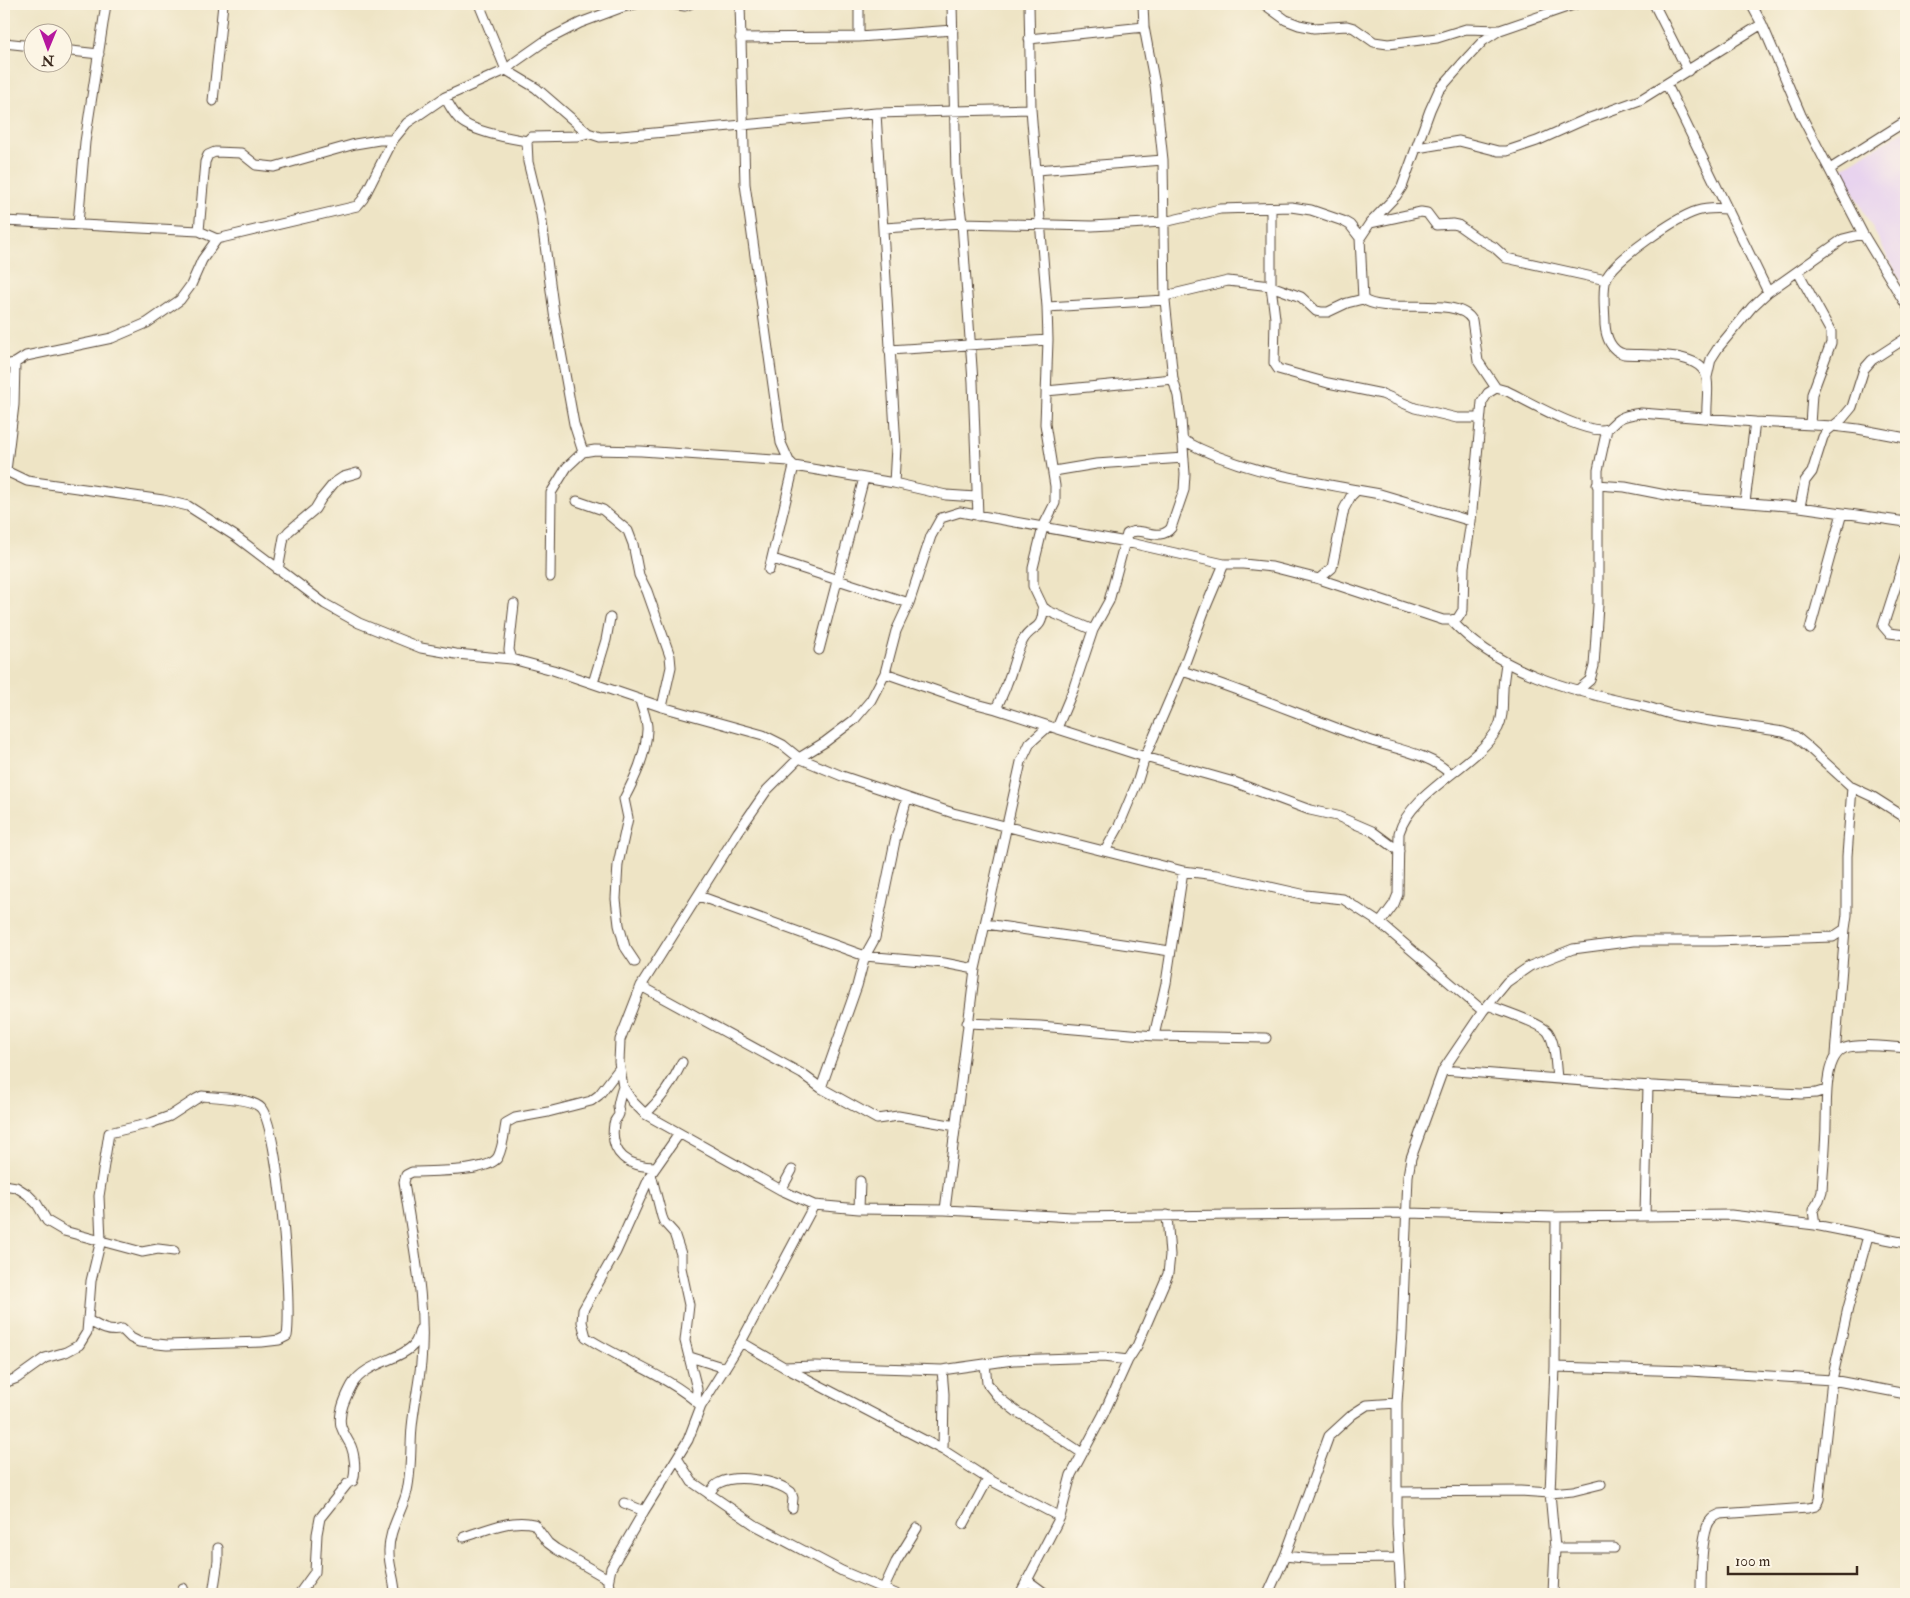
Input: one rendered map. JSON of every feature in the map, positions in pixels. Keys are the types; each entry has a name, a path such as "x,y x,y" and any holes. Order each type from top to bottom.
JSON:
{"street":[{"path":"78,224 85,142 106,4"},
{"path":"213,101 223,4"},
{"path":"479,4 506,70 536,88 588,133 600,137 876,112 954,112 1031,109"},
{"path":"4,221 199,231 217,239 357,206 363,199 393,140 406,123 445,97 506,70 544,41 580,23 636,4"},
{"path":"671,4 685,6 690,4"},
{"path":"740,4 745,184 781,443 792,464 769,570"},
{"path":"859,4 859,37"},
{"path":"952,4 956,174 962,223 971,346 978,516"},
{"path":"996,709 1022,642 1027,634 1034,630 1041,622 1043,607 1033,586 1033,568 1043,527 1055,503 1054,471 1045,424 1048,340 1047,307 1031,109 1029,4"},
{"path":"946,1210 975,969 1006,827 1025,751 1030,743 1053,727 1073,690 1093,630 1109,601 1127,534 1136,531 1163,535 1171,528 1184,490 1183,440 1178,396 1173,379 1165,298 1163,160 1154,85 1144,27 1143,4"},
{"path":"1264,4 1286,20 1299,25 1314,28 1347,26 1354,28 1374,42 1388,44 1437,38 1466,29 1500,30"},
{"path":"1360,238 1370,223 1402,187 1430,110 1440,90 1483,41 1500,30 1576,4"},
{"path":"1654,4 1688,71"},
{"path":"1752,4 1801,115 1863,234 1906,305"},
{"path":"1417,148 1460,142 1470,143 1490,150 1507,151 1537,141 1584,120 1640,100 1762,24"},
{"path":"1029,39 1144,27"},
{"path":"740,38 859,37 952,30"},
{"path":"4,43 22,45"},
{"path":"72,51 99,54"},
{"path":"1667,84 1768,292"},
{"path":"445,97 458,118 463,122 494,135 527,141"},
{"path":"876,112 896,447 894,483"},
{"path":"1830,169 1906,122"},
{"path":"527,141 531,137 578,136 588,133"},
{"path":"199,231 205,162 208,155 215,152 241,153 256,165 274,167 355,144 393,140"},
{"path":"527,141 528,162 541,214 554,313 574,424 583,452"},
{"path":"1037,170 1163,160"},
{"path":"1271,208 1271,286 1275,318 1274,363 1278,369 1328,383 1382,394 1415,408 1457,418 1480,418"},
{"path":"1707,377 1698,364 1682,358 1618,353 1612,347 1606,331 1606,280 1612,270 1632,251 1689,214 1707,208 1727,208"},
{"path":"884,228 962,223 1092,226 1164,222 1220,209 1304,209 1331,216 1350,225 1360,238 1363,299 1368,303 1378,305 1432,306 1460,311 1469,315 1472,320 1478,360 1496,388 1507,391 1584,428 1607,429 1618,420 1630,414 1641,413 1833,426 1906,438"},
{"path":"1370,223 1421,212 1427,213 1436,225 1458,225 1494,247 1506,258 1606,280"},
{"path":"1707,417 1707,377 1711,359 1752,307 1768,292 1843,239 1863,234"},
{"path":"4,364 15,363 26,356 112,338 146,323 180,300 191,285 202,260 217,239"},
{"path":"1798,272 1831,332 1831,343 1812,394 1810,425"},
{"path":"1047,307 1165,298 1228,280 1271,286 1301,297 1316,311 1321,312 1328,312 1347,303 1363,299"},
{"path":"1800,507 1805,481 1814,467 1827,431 1848,413 1864,369 1872,360 1906,338"},
{"path":"889,350 1048,340"},
{"path":"15,363 14,405 5,470 27,481 163,500 188,506 235,536 325,604 360,623 421,648 456,654 512,659 593,683 662,707 763,736 783,745 799,758 842,776 953,813 1183,871 1216,875 1306,895 1343,899 1380,923 1486,1008 1539,1025 1547,1031 1552,1043 1556,1078"},
{"path":"1046,391 1173,379"},
{"path":"1496,388 1488,393 1482,402 1480,438 1464,567 1463,610 1458,618 1451,620 1433,616 1319,579 1272,567 1224,564 1126,542 960,512 942,518 931,536 909,603 896,631 886,673 871,700 854,720 825,742 799,758 768,790 738,832 641,986 620,1040 619,1069 623,1087 632,1101 646,1114 780,1190 814,1206 859,1209 946,1210 1072,1217 1407,1213 1556,1217 1731,1215 1815,1225 1906,1243"},
{"path":"1745,502 1755,422"},
{"path":"1577,691 1590,680 1594,666 1598,596 1597,485 1599,463 1607,429"},
{"path":"1183,440 1198,448 1264,472 1380,494 1471,520"},
{"path":"550,577 551,493 566,467 583,452 595,450 633,451 792,464 938,493 976,497"},
{"path":"1054,471 1096,464 1184,458"},
{"path":"278,570 284,537 315,510 334,483 342,477 357,473"},
{"path":"818,650 864,478"},
{"path":"1597,485 1625,487 1676,497 1710,498 1800,507 1906,522"},
{"path":"1319,579 1332,568 1344,509 1351,496 1357,490"},
{"path":"577,501 603,510 628,531 633,544 639,575 650,599 670,656 671,667 662,707"},
{"path":"1810,628 1842,512"},
{"path":"1906,555 1883,626 1889,633 1906,635"},
{"path":"772,559 909,603"},
{"path":"1105,851 1118,828 1138,780 1145,757 1182,671 1224,564"},
{"path":"512,659 509,650 514,604"},
{"path":"1043,607 1060,617 1093,630"},
{"path":"593,683 606,640 610,618"},
{"path":"1451,620 1477,645 1506,663 1577,691 1640,705 1676,716 1783,732 1795,736 1852,787 1906,818"},
{"path":"1380,923 1394,904 1398,894 1398,851 1401,825 1414,809 1450,774 1480,749 1498,728 1502,718 1506,663"},
{"path":"1182,671 1251,694 1368,740 1422,758 1444,767 1450,774"},
{"path":"886,673 930,690 1145,757 1234,782 1310,810 1337,816 1372,831 1398,851"},
{"path":"635,962 625,947 619,925 616,884 618,864 628,818 624,799 641,761 648,728 640,700"},
{"path":"1815,1225 1813,1210 1822,1192 1826,1090 1835,1055 1847,915 1847,856 1852,787"},
{"path":"821,1088 857,986 865,956 875,938 895,841 907,798"},
{"path":"1154,1036 1166,983 1183,871"},
{"path":"699,896 865,956 944,963 975,969"},
{"path":"986,924 1170,952"},
{"path":"1401,1594 1397,1492 1397,1403 1402,1332 1408,1176 1411,1158 1443,1070 1486,1008 1507,982 1530,966 1573,949 1634,941 1716,941 1833,937 1845,929"},
{"path":"641,986 802,1074 821,1088 877,1119 898,1116 956,1126"},
{"path":"967,1023 1040,1026 1154,1036 1266,1038"},
{"path":"1835,1055 1844,1048 1858,1046 1906,1048"},
{"path":"646,1114 668,1089 682,1062"},
{"path":"395,1594 388,1552 393,1526 406,1495 409,1477 413,1418 421,1362 422,1324 419,1279 404,1182 406,1175 412,1172 469,1168 491,1164 498,1156 503,1142 506,1123 515,1118 576,1106 591,1101 599,1095 619,1069"},
{"path":"1443,1070 1801,1094 1826,1090"},
{"path":"1644,1216 1648,1085"},
{"path":"623,1087 618,1104 619,1114 614,1122 613,1132 616,1148 627,1162 654,1171"},
{"path":"4,1383 17,1378 45,1358 66,1352 79,1345 87,1332 91,1281 101,1240 100,1196 108,1133 151,1123 170,1116 202,1096 242,1100 261,1108 271,1134 286,1246 287,1336 279,1340 262,1342 192,1346 149,1344 131,1338 122,1329 116,1331 102,1329 88,1320"},
{"path":"679,1134 654,1171 616,1252 583,1310 582,1322 586,1337 607,1351 684,1392 699,1404"},
{"path":"780,1190 792,1170"},
{"path":"654,1171 662,1217 674,1233 680,1254 689,1305 685,1341 699,1404"},
{"path":"859,1209 860,1181"},
{"path":"4,1184 16,1187 27,1194 37,1204 50,1224 64,1231 142,1252 174,1251"},
{"path":"614,1594 610,1590 608,1579 611,1568 688,1440 699,1404 741,1342 814,1206"},
{"path":"1020,1594 1060,1517 1071,1475 1103,1416 1128,1360 1137,1346 1168,1274 1170,1255 1167,1215"},
{"path":"1553,1594 1555,1548 1550,1493 1555,1367 1556,1217"},
{"path":"1701,1594 1706,1528 1712,1518 1720,1514 1808,1508 1816,1506 1820,1499 1832,1380 1848,1308 1868,1236"},
{"path":"299,1594 315,1572 317,1534 320,1518 348,1483 353,1480 352,1449 340,1422 346,1398 352,1384 360,1376 383,1361 404,1352 415,1344 422,1324"},
{"path":"741,1342 784,1367 943,1450 988,1479 1060,1517"},
{"path":"690,1357 725,1368"},
{"path":"784,1367 815,1366 942,1370 1013,1360 1103,1357 1128,1360"},
{"path":"984,1364 987,1383 998,1397 1017,1412 1082,1453"},
{"path":"1555,1367 1689,1371 1832,1380 1906,1394"},
{"path":"942,1370 944,1394 943,1450"},
{"path":"1268,1594 1285,1556 1329,1436 1353,1414 1367,1405 1397,1403"},
{"path":"677,1458 692,1482 770,1533 842,1571 894,1594"},
{"path":"964,1524 988,1479"},
{"path":"709,1494 717,1484 725,1481 751,1480 773,1483 791,1492 793,1498 792,1508"},
{"path":"1397,1492 1520,1491 1550,1493 1573,1491 1601,1484"},
{"path":"624,1503 644,1511"},
{"path":"464,1537 506,1524 523,1521 534,1524 548,1543 556,1549 608,1579"},
{"path":"884,1588 896,1562 917,1528"},
{"path":"213,1594 218,1548"},
{"path":"1555,1548 1614,1548"},
{"path":"1285,1556 1313,1559 1399,1558"},
{"path":"1027,1580 1046,1594"}],"shaded area":[{"path":"1906,129 1906,291 1841,169"}]}
